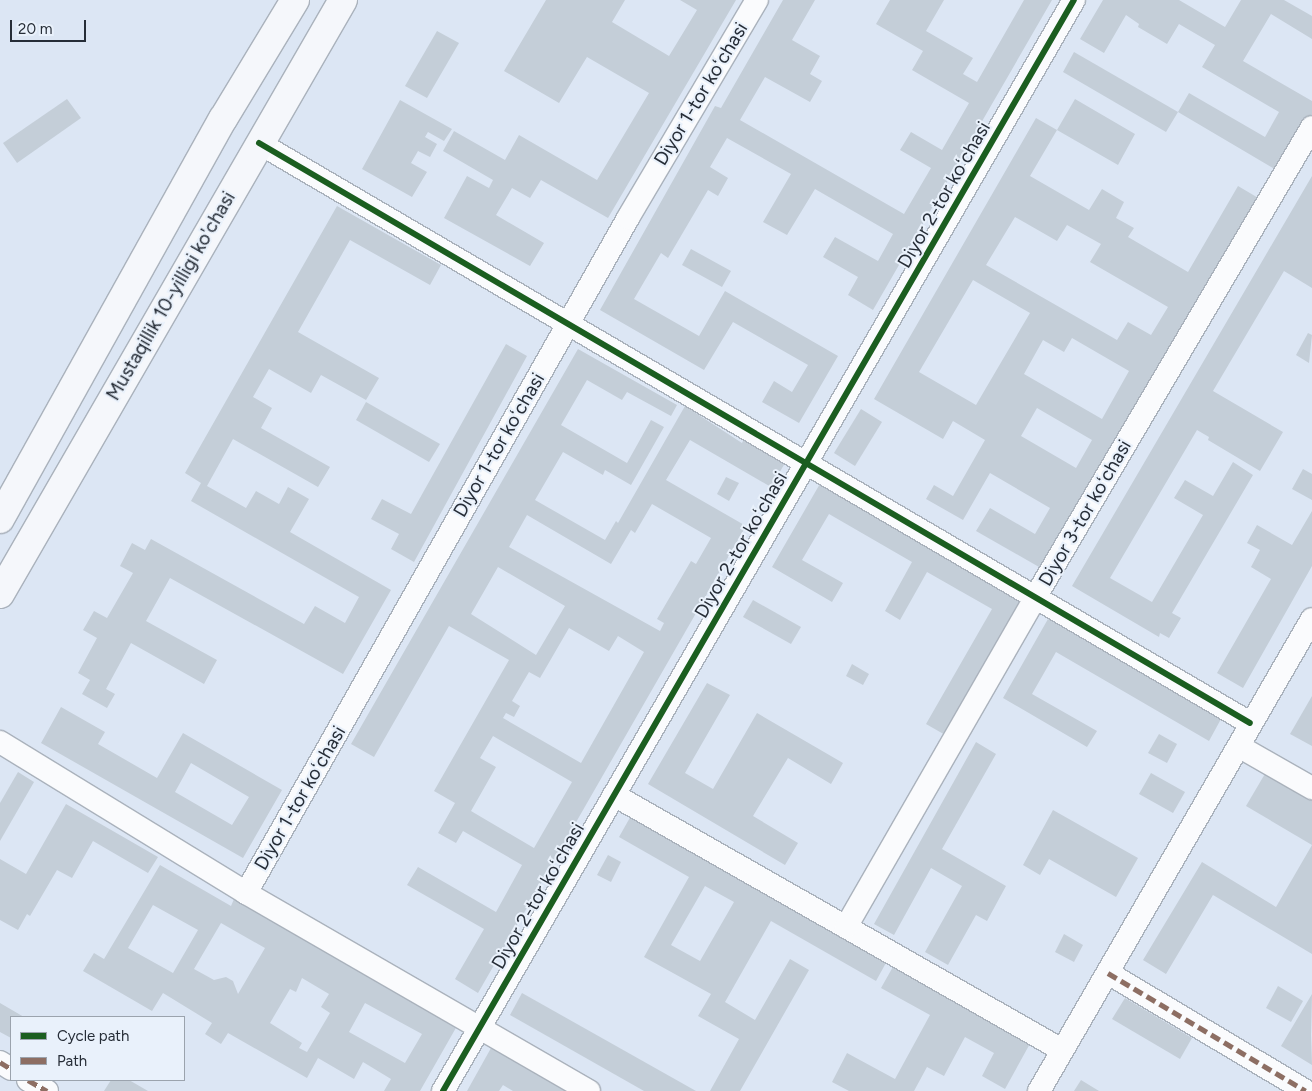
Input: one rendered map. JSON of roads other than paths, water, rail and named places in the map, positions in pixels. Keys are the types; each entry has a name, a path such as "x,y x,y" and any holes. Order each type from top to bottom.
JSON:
{"main road":[{"name":"Mustaqillik 10-yilligi ko'chasi","path":"0,519 222,119 295,0"},
{"name":"Mustaqillik 10-yilligi ko'chasi","path":"0,594 258,143 343,0"}],"street":[{"name":"Diyor 1-tor koʻchasi","path":"246,892 568,324 756,0"},
{"name":"Diyor 2-tor koʻchasi","path":"443,1091 1074,0"},
{"name":"Diyor 3-tor koʻchasi","path":"846,927 1036,596 1312,127"},
{"path":"258,143 1250,722"},
{"path":"1039,1091 1240,747 1250,722 1312,619"},
{"path":"0,742 246,892 589,1091"},
{"path":"1240,747 1312,788"},
{"path":"614,795 1062,1050"},
{"path":"1108,973 1306,1091"},
{"path":"30,1081 47,1091"}]}
